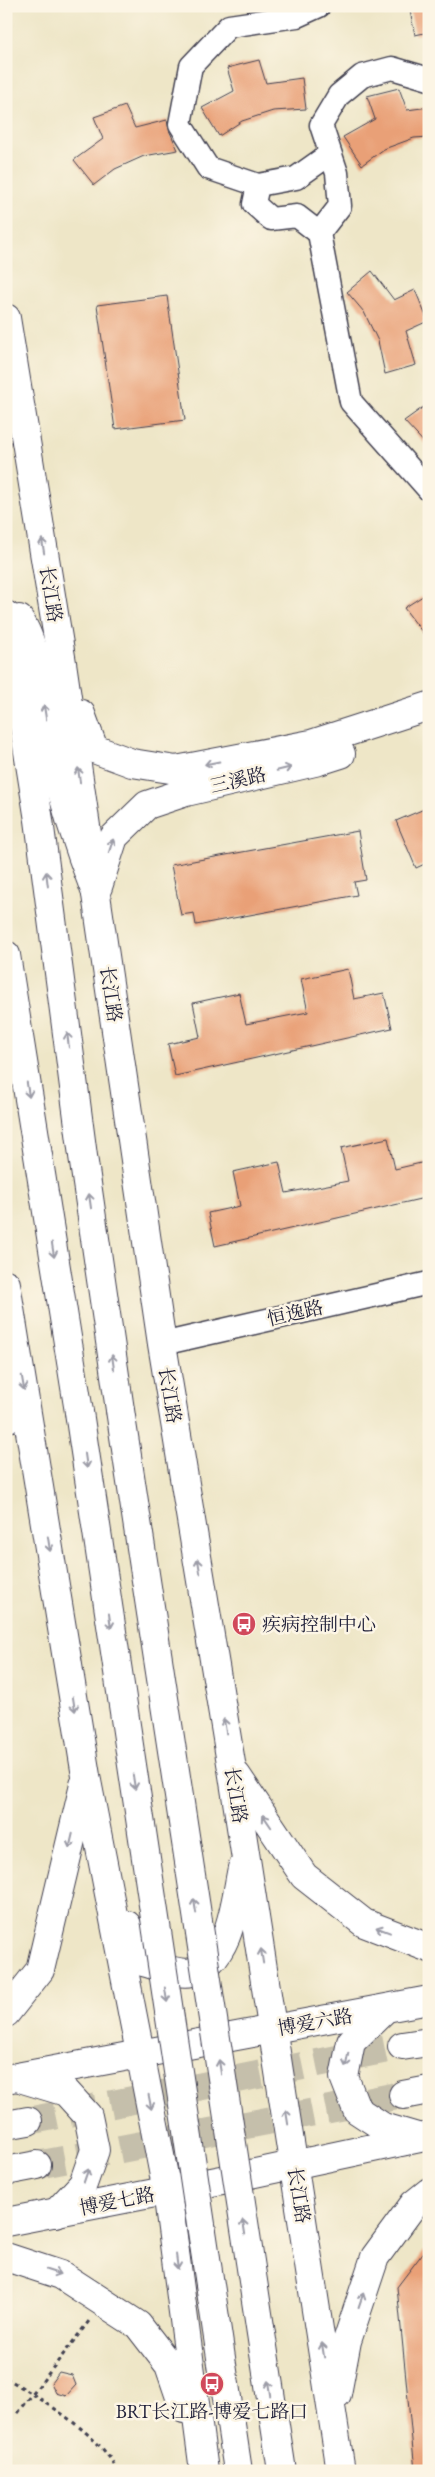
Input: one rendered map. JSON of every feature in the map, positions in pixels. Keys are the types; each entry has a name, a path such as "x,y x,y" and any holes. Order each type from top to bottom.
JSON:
{"main road":[{"name":"长江路","path":"6,318 62,664 162,1344 246,1854 334,2415 341,2471"},
{"path":"6,600 25,627 41,685 51,747 73,834 96,893"},
{"path":"6,615 39,820 83,1156 120,1410 282,2471"},
{"path":"62,664 94,749 132,763 176,770 311,744 429,706"},
{"name":"三溪路","path":"96,893 114,837 147,806 186,792 319,761 429,725"},
{"path":"6,955 79,1412 238,2471"},
{"path":"6,1284 18,1419 167,2191 204,2469"},
{"path":"232,1769 304,1876 364,1923 429,1948"},
{"path":"6,2013 40,1970 86,1776"},
{"path":"104,1865 143,1962 177,1971 192,1972 217,1956 230,1927 246,1854"},
{"name":"博爱六路","path":"141,2054 429,2000"},
{"path":"385,2009 351,2042 344,2077 357,2110 383,2127 424,2136"},
{"path":"402,2046 429,2042"},
{"path":"12,2078 141,2054"},
{"path":"12,2078 66,2092 88,2116 95,2150 83,2184 56,2213"},
{"path":"294,2165 424,2136"},
{"path":"6,2171 37,2165"},
{"name":"博爱七路","path":"6,2222 294,2165"},
{"path":"334,2415 347,2340 375,2256 414,2204 429,2192"},
{"path":"6,2257 61,2275 138,2325 169,2365 204,2469"}],"street":[{"path":"318,6 297,16 229,26 191,66 180,124 208,168 258,185 296,178 330,154"},
{"path":"319,233 340,206 337,173 320,125 339,95 362,76 392,68 429,79"},
{"path":"258,185 254,204 271,219 297,216 319,233 351,402 429,490"},
{"name":"恒逸路","path":"162,1344 429,1283"}],"path":[{"path":"18,2413 104,2303"},
{"path":"6,2378 43,2399 95,2442 117,2471"}],"building":[{"path":"409,6 429,6 429,32 415,35"},
{"path":"259,60 266,83 302,78 306,109 273,111 242,121 219,136 202,108 234,91 227,68"},
{"path":"399,88 407,110 429,107 429,137 414,138 384,149 362,165 343,137 375,119 367,96"},
{"path":"125,106 135,128 167,120 169,130 178,150 144,156 115,169 94,185 74,160 103,139 94,117"},
{"path":"372,271 394,300 415,290 428,321 406,331 416,365 385,374 378,341 364,312 347,292"},
{"path":"167,296 185,420 115,429 97,305"},
{"path":"429,403 429,448 404,421"},
{"path":"429,592 429,641 404,608"},
{"path":"429,807 429,862 416,868 396,821"},
{"path":"358,831 366,880 354,882 357,895 196,925 194,913 181,915 171,865"},
{"path":"348,969 354,999 384,993 392,1028 175,1076 168,1044 200,1037 193,1003 239,993 246,1024 308,1012 301,979"},
{"path":"388,1138 395,1169 425,1162 429,1181 429,1197 215,1246 208,1213 240,1206 233,1172 279,1162 286,1193 348,1181 341,1148"},
{"path":"429,2245 429,2471 415,2471 397,2287"},
{"path":"59,2372 72,2375 76,2385 66,2396 56,2393 51,2383"}],"tunnel":[{"path":"28,2121 402,2046"},
{"path":"37,2165 403,2095"}],"place":[{"name":"疾病控制中心","path":"244,1624"},
{"name":"BRT长江路-博爱七路口","path":"212,2384"}]}
